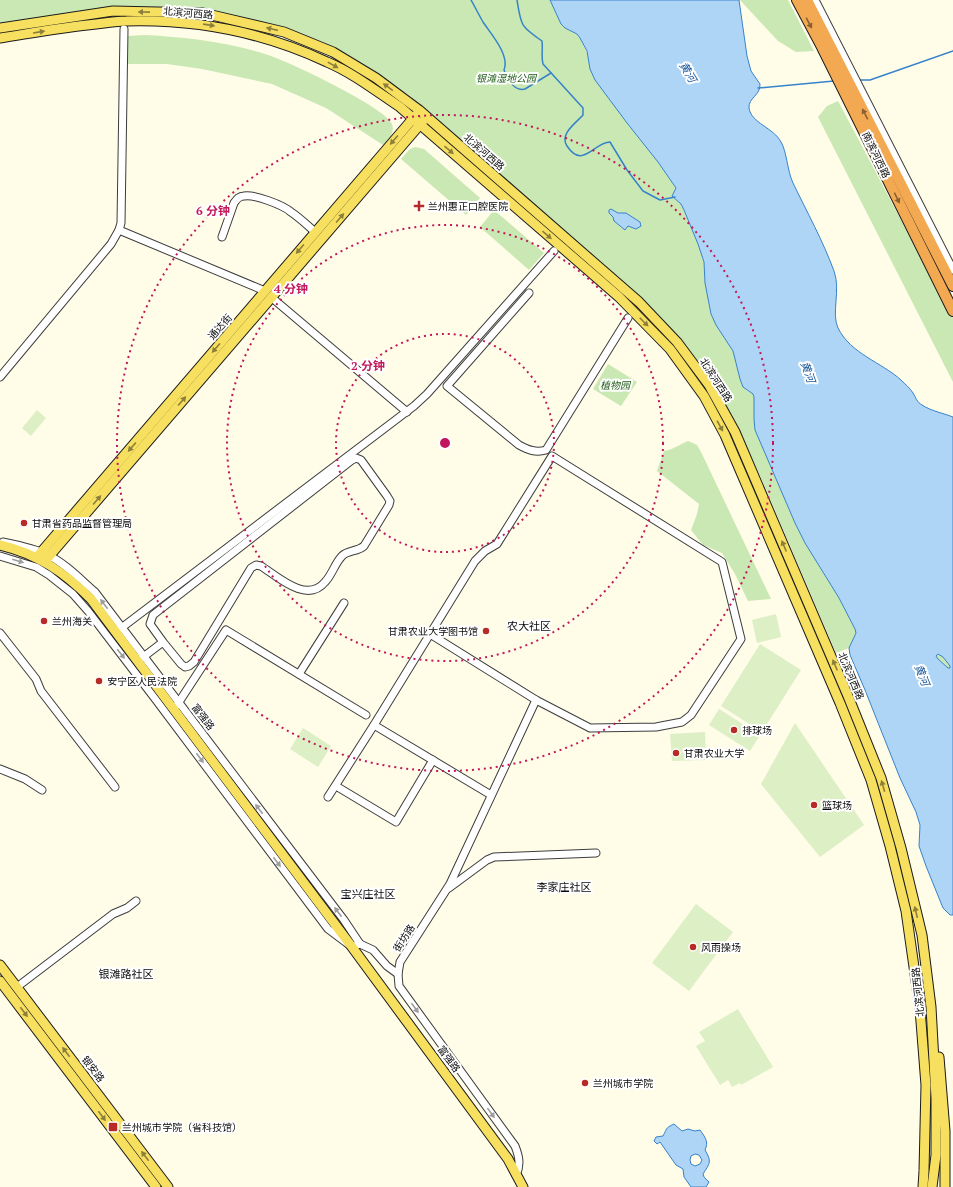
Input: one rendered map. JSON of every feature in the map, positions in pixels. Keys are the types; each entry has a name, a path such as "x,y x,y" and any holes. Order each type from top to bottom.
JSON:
{"highway":[{"name":"南滨河西路","path":"797,0 829,44"},
{"name":"南滨河西路","path":"807,0 953,286"},
{"name":"南滨河西路","path":"856,98 953,311"}],"main road":[{"name":"北滨河西路","path":"0,28 112,11 203,13 284,32 333,52 376,78 419,110 639,302 680,347 709,385 735,432 829,651 881,778 901,848 922,935 932,1007 932,1092 936,1155 932,1187"},
{"name":"北滨河西路","path":"0,38 86,25 125,21 174,22 212,25 268,38 328,62 369,86 400,107 619,297 670,349 704,396 725,435 818,655 840,703 871,780 890,846 906,911 932,1092 922,1187"},
{"name":"通达街","path":"42,559 416,121 419,110"},
{"name":"通达街","path":"268,294 315,232 416,121 426,117"},
{"name":"富强路","path":"0,545 42,559 76,585 119,630 356,945 508,1159 523,1187"},
{"path":"818,655 829,651"},
{"path":"922,935 934,990 944,1124 945,1187"},
{"name":"银安路","path":"0,965 168,1187"},
{"name":"银安路","path":"0,981 156,1187"},
{"path":"932,1092 940,1130 941,1187"}],"street":[{"name":"南滨河西路","path":"815,0 829,44"},
{"path":"0,377 111,244 119,230 121,223 124,30"},
{"name":"南滨河西路","path":"856,98 953,270"},
{"path":"222,237 234,202 238,198 244,196 250,196 276,203 290,211 315,232"},
{"path":"119,230 268,294 407,412"},
{"path":"119,630 407,412 427,394 554,251"},
{"path":"529,293 447,386 519,445 531,450 540,452 546,450 628,318"},
{"path":"328,797 475,561 485,551 497,544 552,456 722,562 741,639 691,715 682,722 656,727 590,728 536,700 430,634"},
{"path":"356,458 361,460 387,496 390,501 389,505 364,546 359,550 346,553 341,557 326,582 321,587 305,592 297,589 261,566 256,565 251,568 194,662 190,666 185,667 181,664 164,642 150,624 153,615 352,460 356,458"},
{"name":"富强路","path":"0,541 20,545 42,559 50,575 73,594 88,611 328,929 356,945"},
{"path":"0,556 42,559"},
{"path":"299,674 344,603"},
{"path":"176,706 226,630 366,715"},
{"path":"0,633 36,679 41,691 115,787"},
{"path":"141,659 164,642"},
{"name":"街坊路","path":"398,974 400,962 447,889 536,700"},
{"path":"374,725 491,795"},
{"path":"336,786 396,822 433,760"},
{"path":"0,770 25,779 42,790"},
{"path":"447,889 487,860 494,857 596,853"},
{"path":"17,987 113,914 127,908 136,901"},
{"path":"356,945 374,950 386,966 398,974 399,986 515,1146 520,1162 516,1174"}],"green space":[{"name":"银滩湿地公园","path":"0,0 550,0 561,24 565,28 577,34 580,38 588,55 590,69 627,123 658,162 676,188 673,193 674,198 681,204 684,210 704,263 705,283 711,314 716,325 733,351 746,390 753,394 754,397 755,430 805,543 839,598 855,629 856,633 849,648 836,653 761,478 713,382 689,349 645,303 410,96 369,68 323,42 278,26 203,13 113,11 0,28"},
{"path":"740,0 788,0 814,51 796,52 778,41"},
{"path":"145,35 221,43 276,58 313,74 372,107 385,116 392,124 392,133 383,145 326,108 272,84 202,69 167,64 128,64 127,36"},
{"path":"838,101 953,318 953,382 818,117 827,106"},
{"path":"415,147 424,149 480,198 466,215 401,159 410,149"},
{"path":"494,210 544,253 529,270 480,227"},
{"name":"植物园","path":"608,364 637,382 621,406 593,389"},
{"path":"37,410 46,418 31,436 22,428"},
{"path":"688,441 697,445 702,454 771,599 748,601 735,574 722,553 703,545 691,530 699,504 657,471 664,451"},
{"path":"776,614 781,637 757,643 752,620"},
{"path":"760,644 801,670 762,732 721,706"},
{"path":"938,654 943,657 950,668 938,659 936,656"},
{"name":"排球场","path":"719,709 760,735 750,751 709,725"},
{"name":"篮球场","path":"795,723 864,825 820,857 761,784"},
{"path":"303,728 331,746 318,767 290,749"},
{"path":"705,732 706,760 672,761 670,734"},
{"name":"风雨操场","path":"696,904 733,932 689,991 652,963"},
{"path":"738,1009 773,1067 741,1085 740,1083 732,1087 728,1080 720,1085 696,1046 705,1041 699,1032"}],"water":[{"name":"黄河","path":"550,0 739,0 747,56 751,71 760,84 759,91 750,102 749,108 754,118 778,137 781,142 785,151 789,173 793,183 830,260 837,286 835,315 838,328 844,337 858,351 901,380 910,389 920,404 929,409 953,417 953,915 950,915 943,908 926,866 919,846 920,825 916,812 900,778 850,655 849,648 856,633 855,629 839,598 805,543 755,430 754,397 753,394 743,387 733,351 716,325 711,314 705,283 704,262 684,210 681,204 672,196 676,188 595,80 590,69 587,51 580,38 577,34 565,28 561,24","holes":["938,654 943,657 950,666 950,668 948,668 936,656"]},
{"path":"611,209 618,213 626,213 640,222 641,226 636,229 628,226 625,230 614,221 613,217 609,213 609,210"},
{"path":"674,1124 682,1131 688,1129 695,1131 700,1130 705,1137 707,1144 705,1150 709,1157 709,1165 703,1174 709,1182 706,1187 691,1187 684,1177 683,1169 676,1165 660,1142 657,1144 654,1141 656,1137 663,1136 667,1129","holes":["695,1154 699,1155 702,1160 700,1164 695,1166 691,1164 691,1156"]}],"waterway":[{"path":"471,0 483,22 499,45 504,58 504,70 514,86 525,89 551,73"},
{"path":"517,0 521,20 525,28 542,41 543,64 583,108 583,115 569,129 565,137 567,146 578,156 588,153 604,143 610,142 627,170 643,191 660,200 675,197"},
{"path":"860,80 870,80 953,51"},
{"path":"758,88 834,81"}],"place":[{"name":"兰州惠正口腔医院","path":"419,206"},
{"name":"甘肃省药品监督管理局","path":"24,523"},
{"name":"兰州海关","path":"44,621"},
{"name":"甘肃农业大学图书馆","path":"486,631"},
{"name":"安宁区人民法院","path":"99,681"},
{"name":"排球场","path":"734,730"},
{"name":"甘肃农业大学","path":"676,753"},
{"name":"篮球场","path":"814,805"},
{"name":"风雨操场","path":"693,947"},
{"name":"兰州城市学院","path":"585,1083"},
{"name":"兰州城市学院（省科技馆）","path":"113,1127"}],"district":[{"name":"农大社区","path":"529,626"},
{"name":"李家庄社区","path":"564,887"},
{"name":"宝兴庄社区","path":"368,894"},
{"name":"银滩路社区","path":"126,974"}]}
